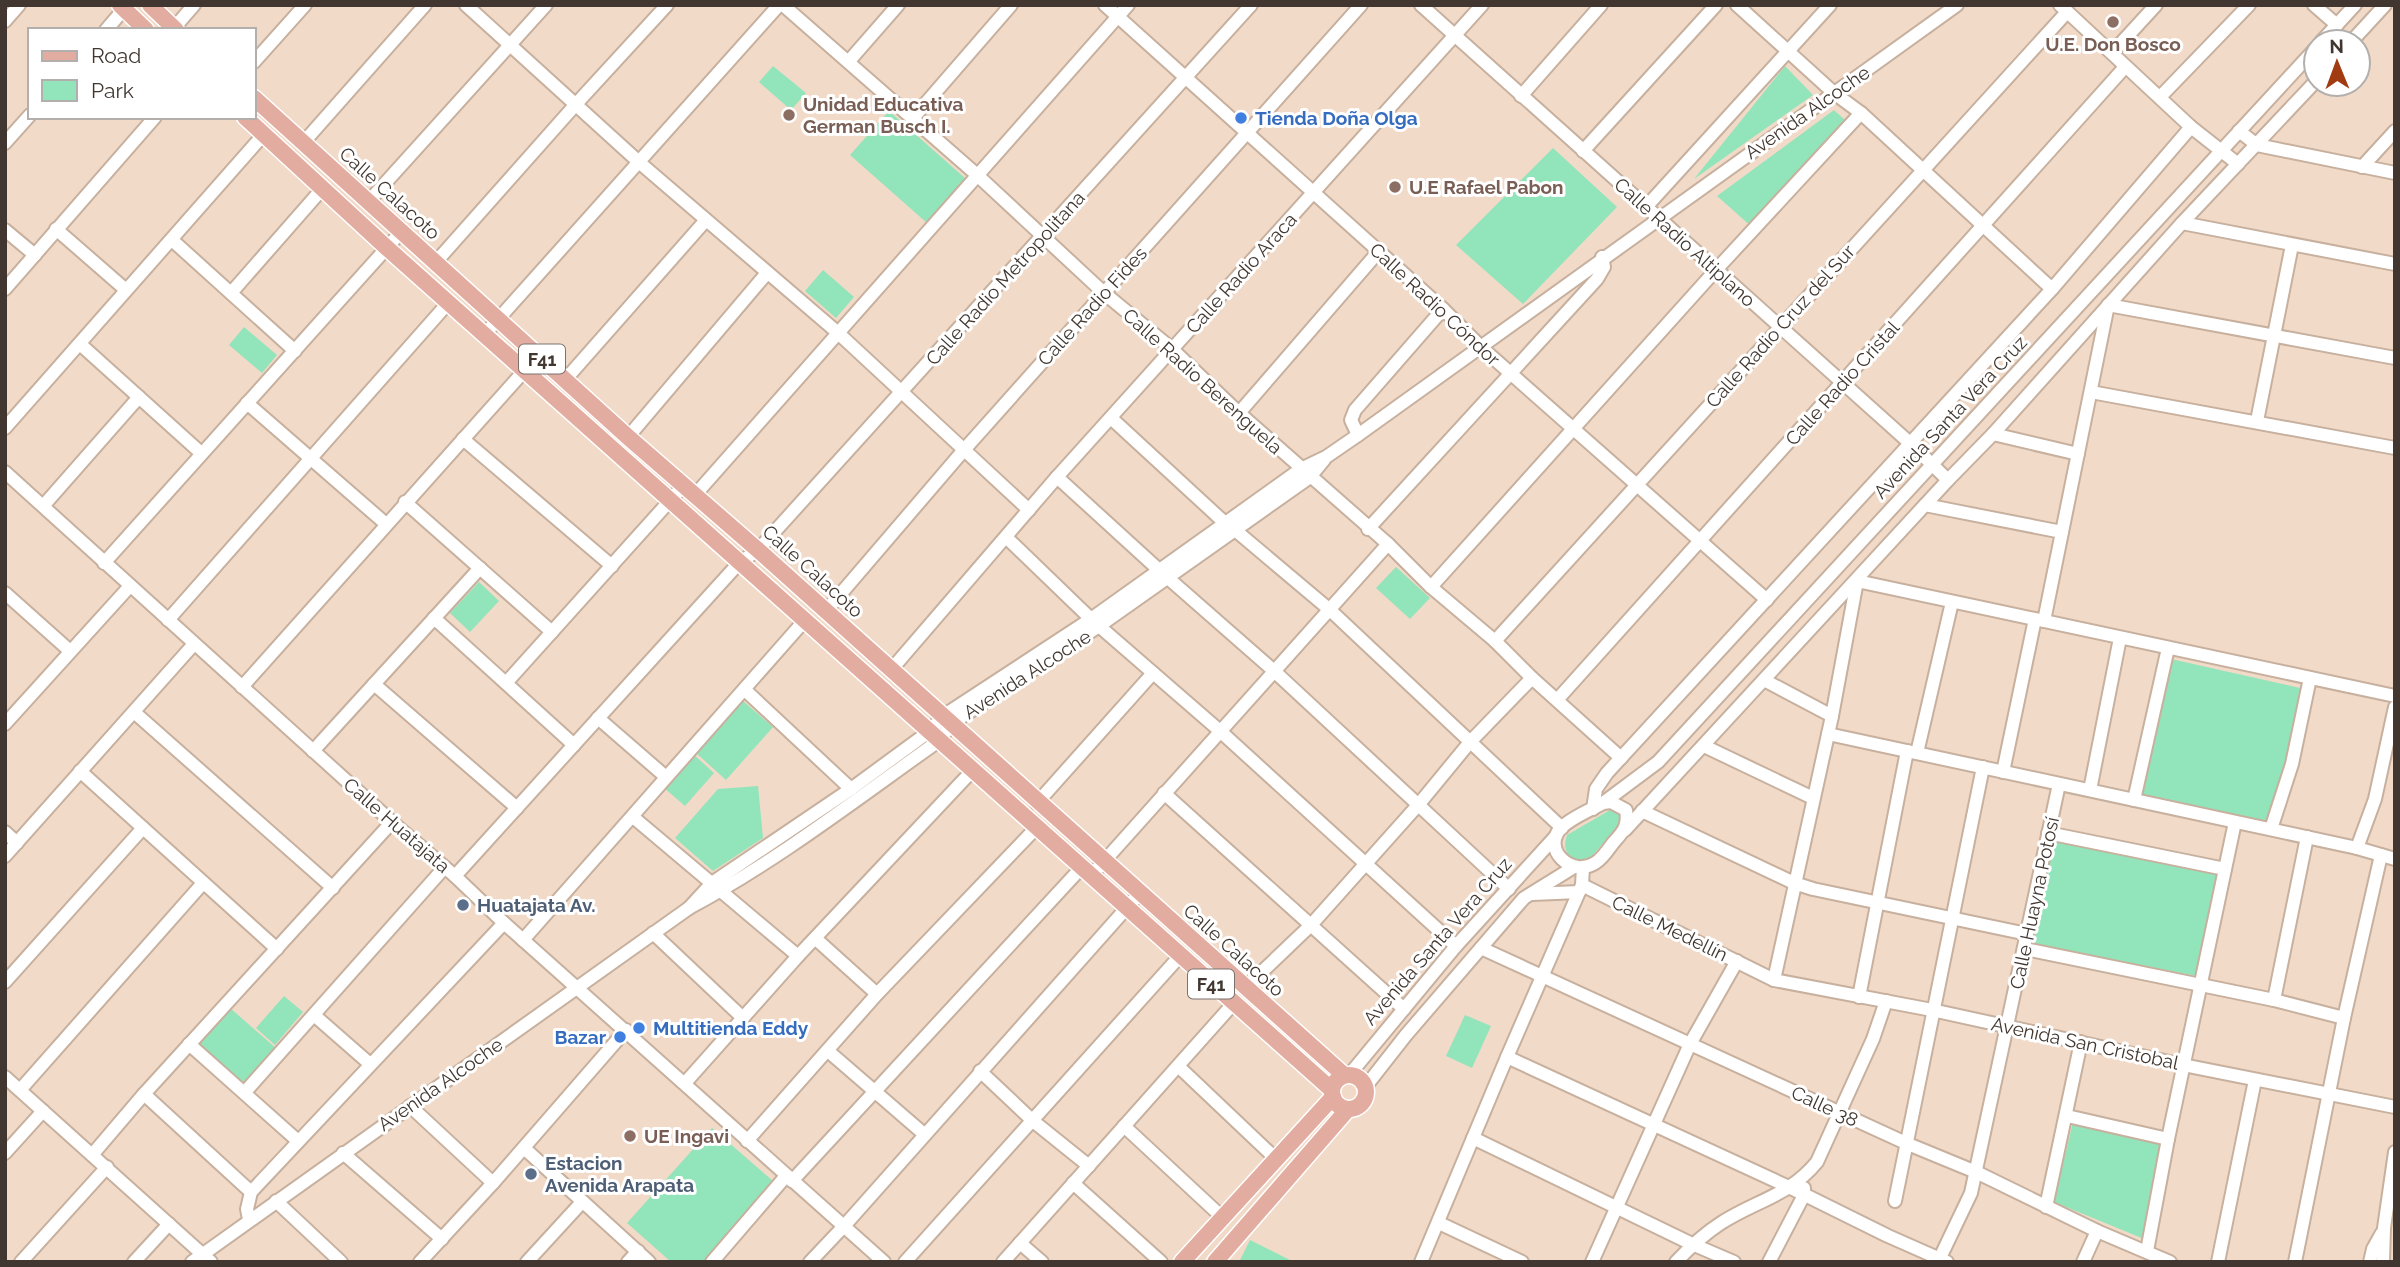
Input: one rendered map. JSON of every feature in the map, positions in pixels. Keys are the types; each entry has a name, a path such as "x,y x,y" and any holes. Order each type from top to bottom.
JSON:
{"main road":[{"path":"150,5 174,28"},
{"path":"122,7 144,28"},
{"name":"Calle Calacoto","path":"256,100 628,438 758,550 1245,988 1347,1074"},
{"name":"Calle Calacoto","path":"247,119 387,248 1037,827 1332,1094"},
{"path":"1182,1262 1332,1094 1338,1079 1347,1074 1363,1080 1367,1093 1361,1105 1348,1109 1215,1262"},
{"path":"1332,1094 1336,1103 1348,1109"}],"street":[{"path":"176,28 194,5"},
{"path":"256,60 305,5"},
{"path":"303,143 425,5"},
{"path":"466,5 640,163 837,332 1029,510"},
{"path":"369,201 546,5"},
{"path":"435,263 576,103 667,5"},
{"path":"485,334 781,5"},
{"name":"Calle Radio Berenguela","path":"781,5 849,61 1104,293 1172,349 1305,473 1388,544 1431,587 1621,758"},
{"path":"849,61 898,5"},
{"path":"913,118 1011,5"},
{"name":"Calle Radio Cóndor","path":"1105,5 1443,309 1482,348 1767,600"},
{"path":"506,683 671,500 689,490 837,332 1128,5"},
{"name":"Calle Radio Metropolitana","path":"455,876 739,563 758,550 902,393 1251,5"},
{"name":"Calle Radio Fides","path":"826,611 963,451 1361,5"},
{"name":"Calle Radio Altiplano","path":"1421,5 1948,480"},
{"name":"Calle Radio Araca","path":"891,670 1057,477 1482,5"},
{"path":"1521,96 1601,5"},
{"path":"1583,152 1716,5"},
{"path":"1737,5 1834,93 1861,113 2052,289"},
{"path":"1646,207 1830,5"},
{"name":"Avenida Alcoche","path":"717,887 838,813 935,736 947,720 1095,623 1957,5"},
{"path":"2112,54 2157,5"},
{"path":"2160,97 2249,5"},
{"path":"2314,5 2337,25"},
{"path":"2334,28 2356,5"},
{"path":"2364,28 2385,5"},
{"path":"5,21 16,6"},
{"path":"107,28 122,7"},
{"path":"2063,8 2190,127 2238,164"},
{"name":"Calle Radio Cruz del Sur","path":"1494,641 1922,169 2063,8"},
{"name":"Avenida Santa Vera Cruz","path":"1347,1074 1456,946 1559,832 1658,762 2302,63"},
{"name":"Calle Radio Cristal","path":"1557,699 2125,67"},
{"path":"1625,830 1993,434 2182,223 2302,96"},
{"path":"1431,587 1861,113"},
{"path":"5,143 28,118"},
{"path":"5,289 153,119"},
{"path":"1625,830 1626,810 1616,803 1598,806 1596,789 1621,758 2052,289 2190,127"},
{"path":"2239,131 2257,145 2395,173"},
{"path":"2362,167 2395,131"},
{"path":"5,428 264,134"},
{"path":"231,293 323,188"},
{"path":"565,380 706,220"},
{"path":"2182,223 2395,264"},
{"path":"56,229 126,290"},
{"path":"5,230 35,255"},
{"path":"104,563 401,232"},
{"path":"172,240 295,351"},
{"path":"2257,421 2292,245"},
{"path":"1239,412 1378,251"},
{"path":"1368,528 1597,279 1604,267 1602,257"},
{"path":"628,438 767,273"},
{"path":"168,620 449,302"},
{"path":"2108,305 2395,358"},
{"path":"2003,772 2062,533 2108,305"},
{"path":"1358,435 1351,420 1355,410 1443,309"},
{"path":"80,344 201,453"},
{"path":"242,687 525,370"},
{"path":"2091,392 2395,448"},
{"path":"44,505 139,397"},
{"path":"247,404 386,524"},
{"path":"1111,418 1230,526 1330,610 1470,742 1559,832 1555,846 1559,856 1579,867 1581,889 1507,1056 1421,1262"},
{"path":"1993,434 2078,454"},
{"path":"463,439 612,566"},
{"name":"Calle Huatajata","path":"5,472 884,1262"},
{"path":"1057,477 1273,670 1509,889"},
{"path":"405,502 552,632"},
{"path":"1925,505 2062,533"},
{"path":"1007,538 1095,623 1220,731 1456,946"},
{"path":"712,1262 789,1178 1087,872 1104,862 1388,544"},
{"path":"313,751 480,568"},
{"path":"1857,580 2395,696"},
{"path":"1774,979 1832,716 1857,580"},
{"path":"5,724 10,709 70,651 130,586"},
{"path":"5,593 70,651"},
{"path":"1858,997 1876,902 1952,602"},
{"path":"434,618 574,745"},
{"path":"523,940 805,620"},
{"path":"2090,790 2120,638"},
{"path":"5,856 194,644"},
{"path":"2134,800 2168,648"},
{"path":"1037,803 1153,673"},
{"path":"1245,988 1311,925 1419,804 1470,742 1532,678"},
{"path":"2271,830 2292,764 2310,678"},
{"path":"1764,680 1832,716"},
{"path":"374,684 517,808"},
{"path":"745,690 851,789"},
{"path":"2357,848 2378,786 2395,707"},
{"path":"134,712 333,887"},
{"path":"598,718 666,777"},
{"path":"1828,734 2357,848 2395,859"},
{"name":"Avenida Alcoche","path":"202,1259 249,1219 689,908 851,789 935,736"},
{"path":"1704,746 1813,798"},
{"path":"1895,1201 1983,767"},
{"path":"80,771 277,949"},
{"path":"685,1083 798,956 972,771"},
{"name":"Calle Huayna Potosí","path":"1942,1261 1976,1172 2059,783"},
{"path":"1164,793 1404,1009"},
{"path":"1643,811 1794,883 2027,934"},
{"path":"632,817 798,956"},
{"path":"92,1155 189,1044 392,822"},
{"path":"2147,1251 2183,1065 2235,822"},
{"path":"747,1141 877,994 1037,827"},
{"path":"5,982 142,828"},
{"name":"Avenida Santa Vera Cruz","path":"1366,1086 1524,898 1579,867 1597,862 1625,830"},
{"path":"5,832 17,843"},
{"path":"2049,834 2225,869"},
{"path":"2274,1000 2307,837"},
{"path":"2295,1262 2344,1018 2381,855"},
{"path":"245,1092 444,868"},
{"path":"20,1090 203,883"},
{"path":"1531,894 1581,889"},
{"name":"Calle Medellín","path":"1581,889 1774,979"},
{"path":"810,1262 1139,894"},
{"path":"249,1219 247,1209 251,1192 504,923"},
{"path":"653,933 743,1018"},
{"path":"816,939 877,994"},
{"name":"Calle 38","path":"1481,948 1908,1144 1976,1172 2097,1231 2171,1262"},
{"path":"2025,949 2274,1000 2344,1018"},
{"path":"905,1262 1180,956"},
{"path":"1592,1262 1690,1044 1737,961"},
{"name":"Avenida San Cristobal","path":"1774,979 2395,1107"},
{"path":"1676,1262 1692,1244 1723,1222 1791,1188 1804,1178 1817,1162 1874,1039 1886,1001"},
{"path":"1003,1262 1233,1004"},
{"path":"314,1015 370,1064"},
{"path":"420,1262 493,1183 626,1030"},
{"path":"2046,1207 2081,1042"},
{"path":"189,1044 298,1141"},
{"path":"828,1051 924,1134"},
{"path":"1507,1056 1942,1261"},
{"path":"1178,1066 1275,1158"},
{"path":"980,1071 1033,1121 1089,1166"},
{"path":"5,1077 169,1224 202,1259"},
{"path":"2218,1262 2255,1080"},
{"path":"144,1094 251,1192"},
{"path":"410,1105 493,1183"},
{"path":"5,1153 43,1111"},
{"path":"2067,1116 2168,1139"},
{"path":"1124,1126 1222,1217"},
{"path":"1473,1138 1734,1262"},
{"path":"524,1148 649,1262"},
{"path":"2383,1262 2384,1228 2395,1152"},
{"path":"343,1153 442,1238"},
{"path":"21,1262 107,1167"},
{"path":"1769,1262 1804,1195 1804,1178"},
{"path":"1073,1183 1161,1262"},
{"path":"276,1201 341,1262"},
{"path":"527,1262 582,1202"},
{"path":"1439,1223 1522,1262"},
{"path":"134,1262 169,1224"},
{"path":"2370,1262 2373,1249 2384,1228"},
{"path":"2083,1262 2097,1231"},
{"path":"1020,1242 1042,1262"},
{"path":"628,1262 638,1251"}],"green space":[{"path":"773,66 806,93 791,110 759,82"},
{"path":"1785,66 1813,95 1694,179"},
{"path":"1834,110 1846,121 1753,228 1717,196"},
{"path":"889,111 966,179 927,223 850,155"},
{"path":"1553,148 1617,207 1523,304 1456,245"},
{"path":"823,270 854,297 836,318 805,291"},
{"path":"244,327 277,355 262,373 229,345"},
{"path":"1396,567 1430,598 1410,619 1376,588"},
{"path":"479,582 499,601 470,632 450,613"},
{"path":"2171,659 2300,688 2285,765 2266,822 2141,795"},
{"path":"742,700 773,727 726,780 695,752"},
{"path":"693,754 714,773 685,806 663,787"},
{"path":"758,786 763,838 713,871 675,838 718,789"},
{"path":"1610,810 1620,815 1620,824 1591,857 1577,861 1570,856 1565,847 1567,835"},
{"path":"2054,840 2219,872 2197,976 2034,945"},
{"path":"284,996 303,1012 275,1045 256,1028"},
{"path":"230,1008 277,1049 245,1086 197,1044"},
{"path":"1465,1015 1491,1026 1472,1068 1446,1056"},
{"path":"2073,1122 2162,1141 2144,1239 2054,1202"},
{"path":"712,1128 774,1182 703,1262 671,1262 627,1223"},
{"path":"1250,1240 1294,1262 1239,1262"}],"place":[{"name":"U.E. Don Bosco","path":"2113,22"},
{"name":"Unidad Educativa German Busch I.","path":"789,115"},
{"name":"Tienda Doña Olga","path":"1241,118"},
{"name":"U.E Rafael Pabon","path":"1395,187"},
{"name":"Huatajata Av.","path":"463,905"},
{"name":"Multitienda Eddy","path":"639,1028"},
{"name":"Bazar","path":"620,1037"},
{"name":"UE Ingavi","path":"630,1136"},
{"name":"Estacion Avenida Arapata","path":"531,1174"}]}
